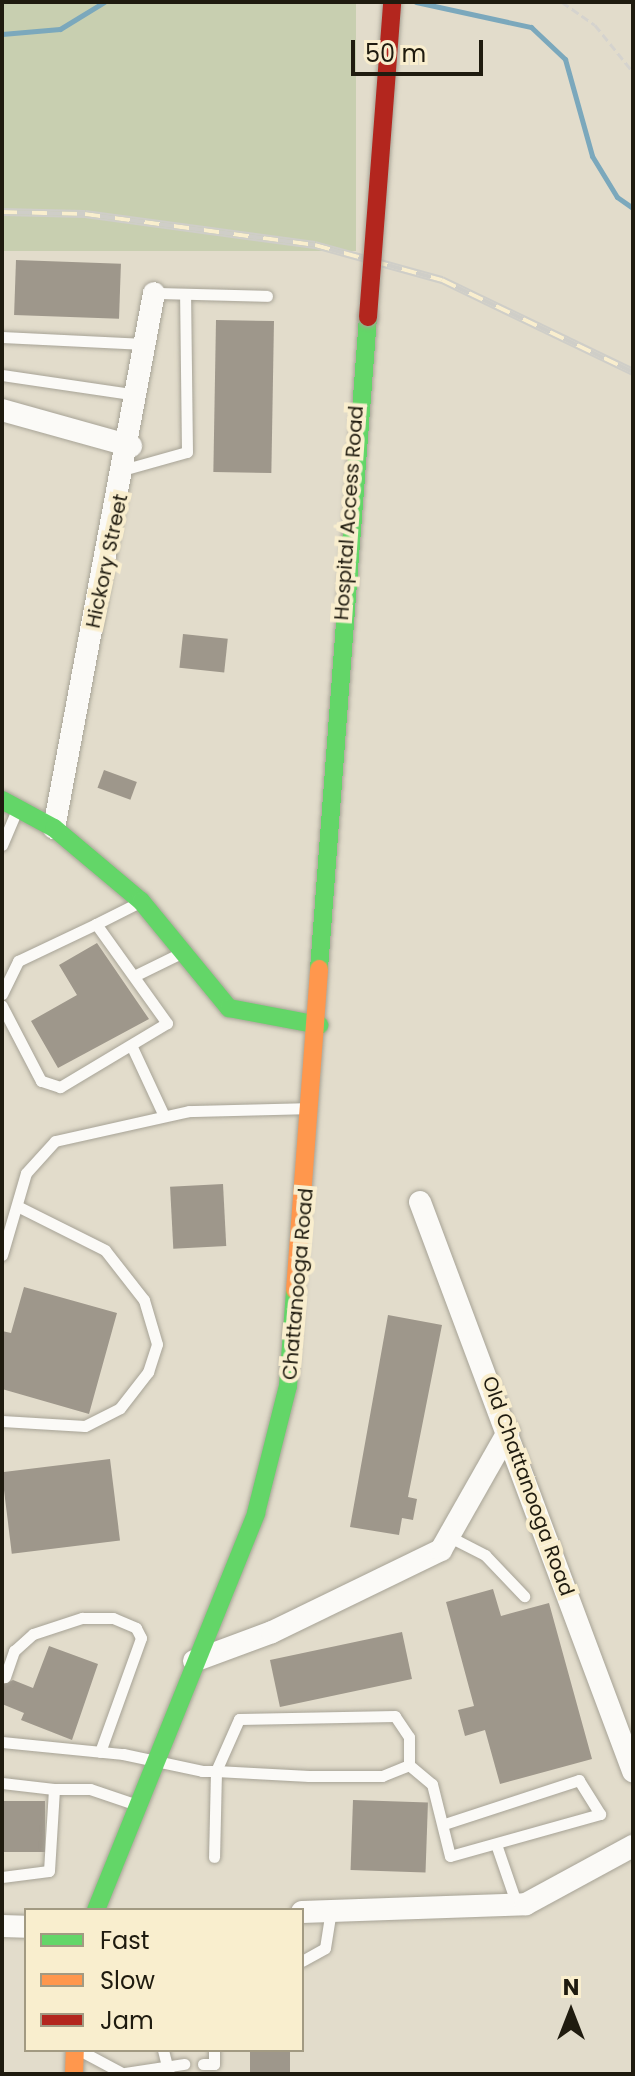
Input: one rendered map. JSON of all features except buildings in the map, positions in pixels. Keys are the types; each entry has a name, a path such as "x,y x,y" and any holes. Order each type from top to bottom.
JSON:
{"main road":[{"name":"Hospital Access Road","path":"319,1025 331,751 392,2"},
{"path":"10,804 54,828 141,901 179,954 229,1008 319,1025"},
{"name":"Chattanooga Road","path":"97,1908 134,1804 256,1513 288,1386 319,1025"},
{"path":"74,2074 77,2052"}],"street":[{"name":"Hickory Street","path":"54,828 131,446 154,293"},
{"path":"2,410 131,446"},
{"name":"Old Chattanooga Road","path":"420,1202 633,1771"},
{"path":"194,1661 272,1632 441,1550 508,1432"},
{"path":"304,1912 517,1905 633,1846"},
{"path":"2,1926 24,1927"}],"lane":[{"path":"154,293 267,296"},
{"path":"126,469 187,452 185,294"},
{"path":"2,337 146,344"},
{"path":"2,375 138,395"},
{"path":"2,845 10,804"},
{"path":"2,994 18,961 141,901"},
{"path":"2,1006 41,1081 60,1087 132,1047 167,1023 96,924"},
{"path":"134,976 179,954"},
{"path":"132,1047 164,1116"},
{"path":"2,1255 26,1173 55,1141 164,1116 258,1104 313,1108"},
{"path":"2,1421 85,1426 120,1408 148,1372 157,1344 144,1300 105,1250 17,1206"},
{"path":"448,1536 485,1555 524,1596"},
{"path":"5,1677 23,1641 82,1618 136,1628 141,1638 100,1752"},
{"path":"214,1857 216,1771 239,1719 365,1714 395,1716 409,1737 409,1765"},
{"path":"2,1742 100,1752 151,1764 216,1771 382,1776 409,1765"},
{"path":"409,1765 432,1784 450,1856 497,1847 600,1814 579,1780 444,1824"},
{"path":"2,1783 54,1789 90,1789 134,1804"},
{"path":"2,1877 49,1871 54,1789"},
{"path":"497,1847 517,1905"},
{"path":"304,1960 325,1948 331,1911"},
{"path":"81,2052 124,2074 184,2064"}],"path":[{"path":"562,2 595,25 633,72"}],"green space":[{"path":"2,2 356,2 356,251 2,251"}],"waterway":[{"path":"2,34 60,29 104,2"},
{"path":"416,2 531,27 565,59 592,156 617,197 633,208"}],"railway":[{"path":"2,212 85,214 315,245 442,280 633,372"}],"traffic: fast":[{"path":"319,969 368,317"},
{"path":"2,800 54,828 141,901 229,1008 319,1025"},
{"path":"97,1908 256,1513 288,1386 295,1290"}],"traffic: slow":[{"path":"295,1290 319,969"},
{"path":"74,2074 75,2052"}],"traffic: jam":[{"path":"368,317 392,2"}]}
